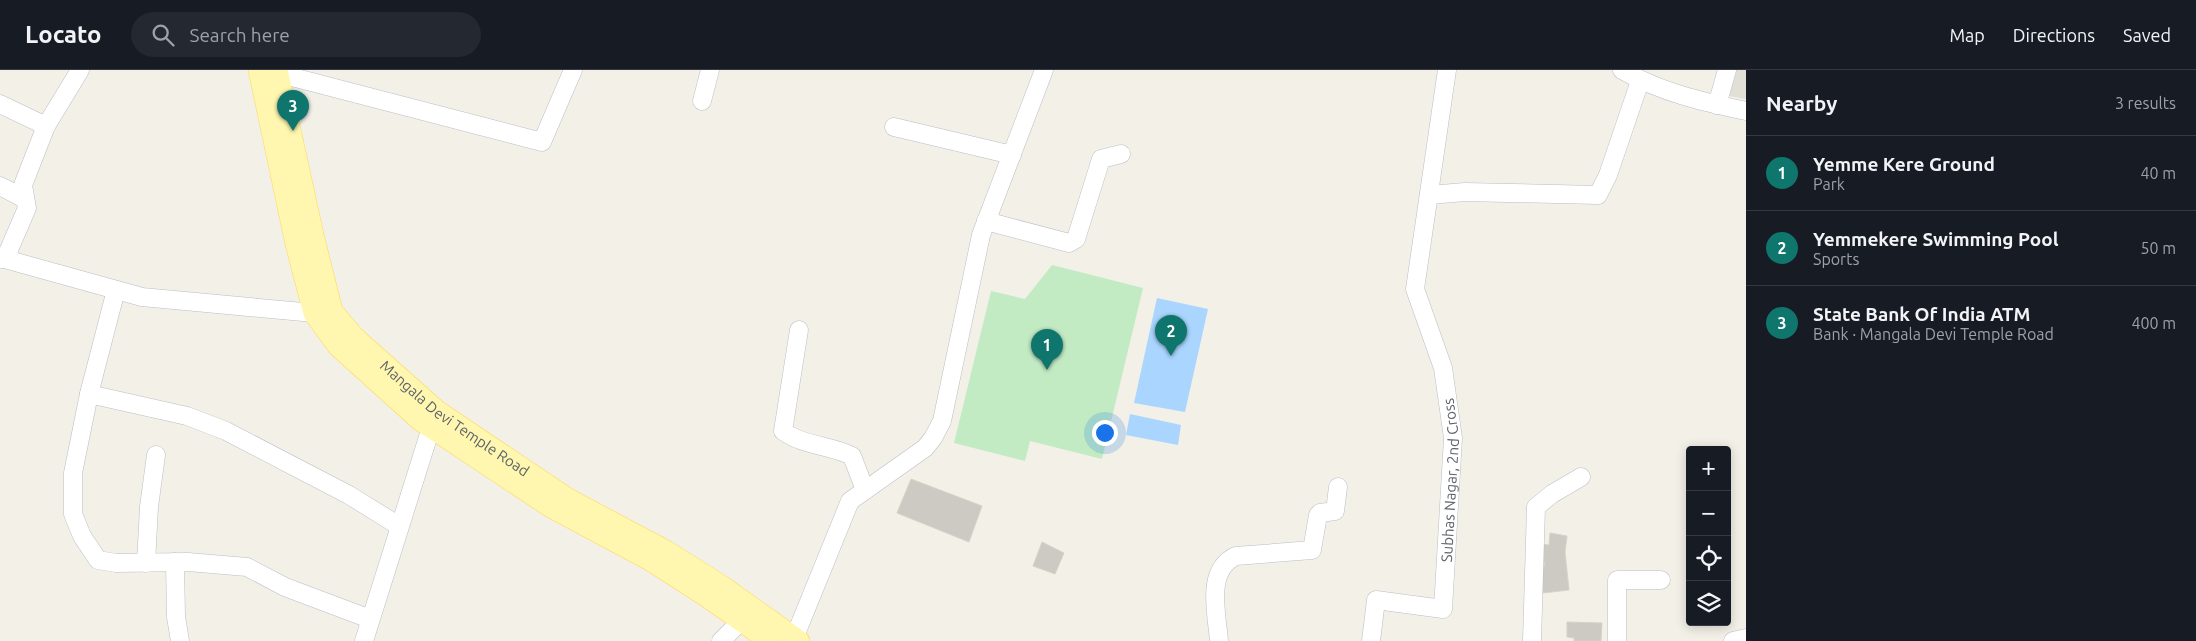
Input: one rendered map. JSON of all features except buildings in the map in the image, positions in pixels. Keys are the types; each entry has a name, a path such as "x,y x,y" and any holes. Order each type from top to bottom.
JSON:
{"main road":[{"name":"Mangala Devi Temple Road","path":"271,71 312,235 324,312 354,337 434,419 551,507 650,560 770,641"},
{"name":"Mangala Devi Temple Road","path":"434,419 568,499 682,561 795,640"}],"street":[{"path":"80,70 46,126 23,185 27,208 2,259 142,297 324,312"},
{"path":"271,71 542,142 573,70"},
{"path":"702,101 710,70"},
{"path":"795,640 850,501 925,448 934,438 942,421 981,235 1044,70"},
{"name":"Subhas Nagar, 2nd Cross","path":"1371,641 1376,600 1443,609 1454,438 1443,368 1415,288 1447,70"},
{"path":"1622,70 1640,81 1717,105 1746,111"},
{"path":"1717,105 1727,70"},
{"path":"1429,195 1465,192 1598,195 1608,175 1640,81"},
{"path":"0,104 46,126"},
{"path":"894,128 1012,155"},
{"path":"986,221 1070,243 1076,240 1101,159 1121,154"},
{"path":"0,186 25,199"},
{"path":"116,290 89,394 73,473 73,514 82,536 98,560 116,563 176,562 247,567 285,587 370,618"},
{"path":"800,330 783,431 797,440 841,450 852,456 865,490"},
{"path":"89,394 187,416 226,431 349,496 399,526"},
{"path":"364,641 434,419"},
{"path":"146,562 149,507 156,455"},
{"path":"1532,641 1536,507 1552,494 1581,477"},
{"path":"1218,641 1216,585 1222,567 1228,560 1236,556 1312,550 1318,515 1320,512 1334,511 1338,487"},
{"path":"176,562 176,617 180,641"},
{"path":"1617,641 1617,580 1661,580"},
{"path":"721,641 741,621"},
{"path":"1732,641 1746,638"}],"shaded area":[{"path":"1721,70 1746,70 1746,99 1713,93"}],"green space":[{"path":"1052,265 1143,288 1102,459 1030,441 1025,461 954,443 991,291 1025,299"}],"water":[{"path":"1157,298 1208,309 1185,412 1134,403"},
{"path":"1130,414 1181,425 1178,445 1126,435"}],"place":[{"name":"State Bank Of India ATM","path":"293,131"},
{"name":"Yemmekere Swimming Pool","path":"1171,356"},
{"name":"Yemme Kere Ground","path":"1047,370"}]}
